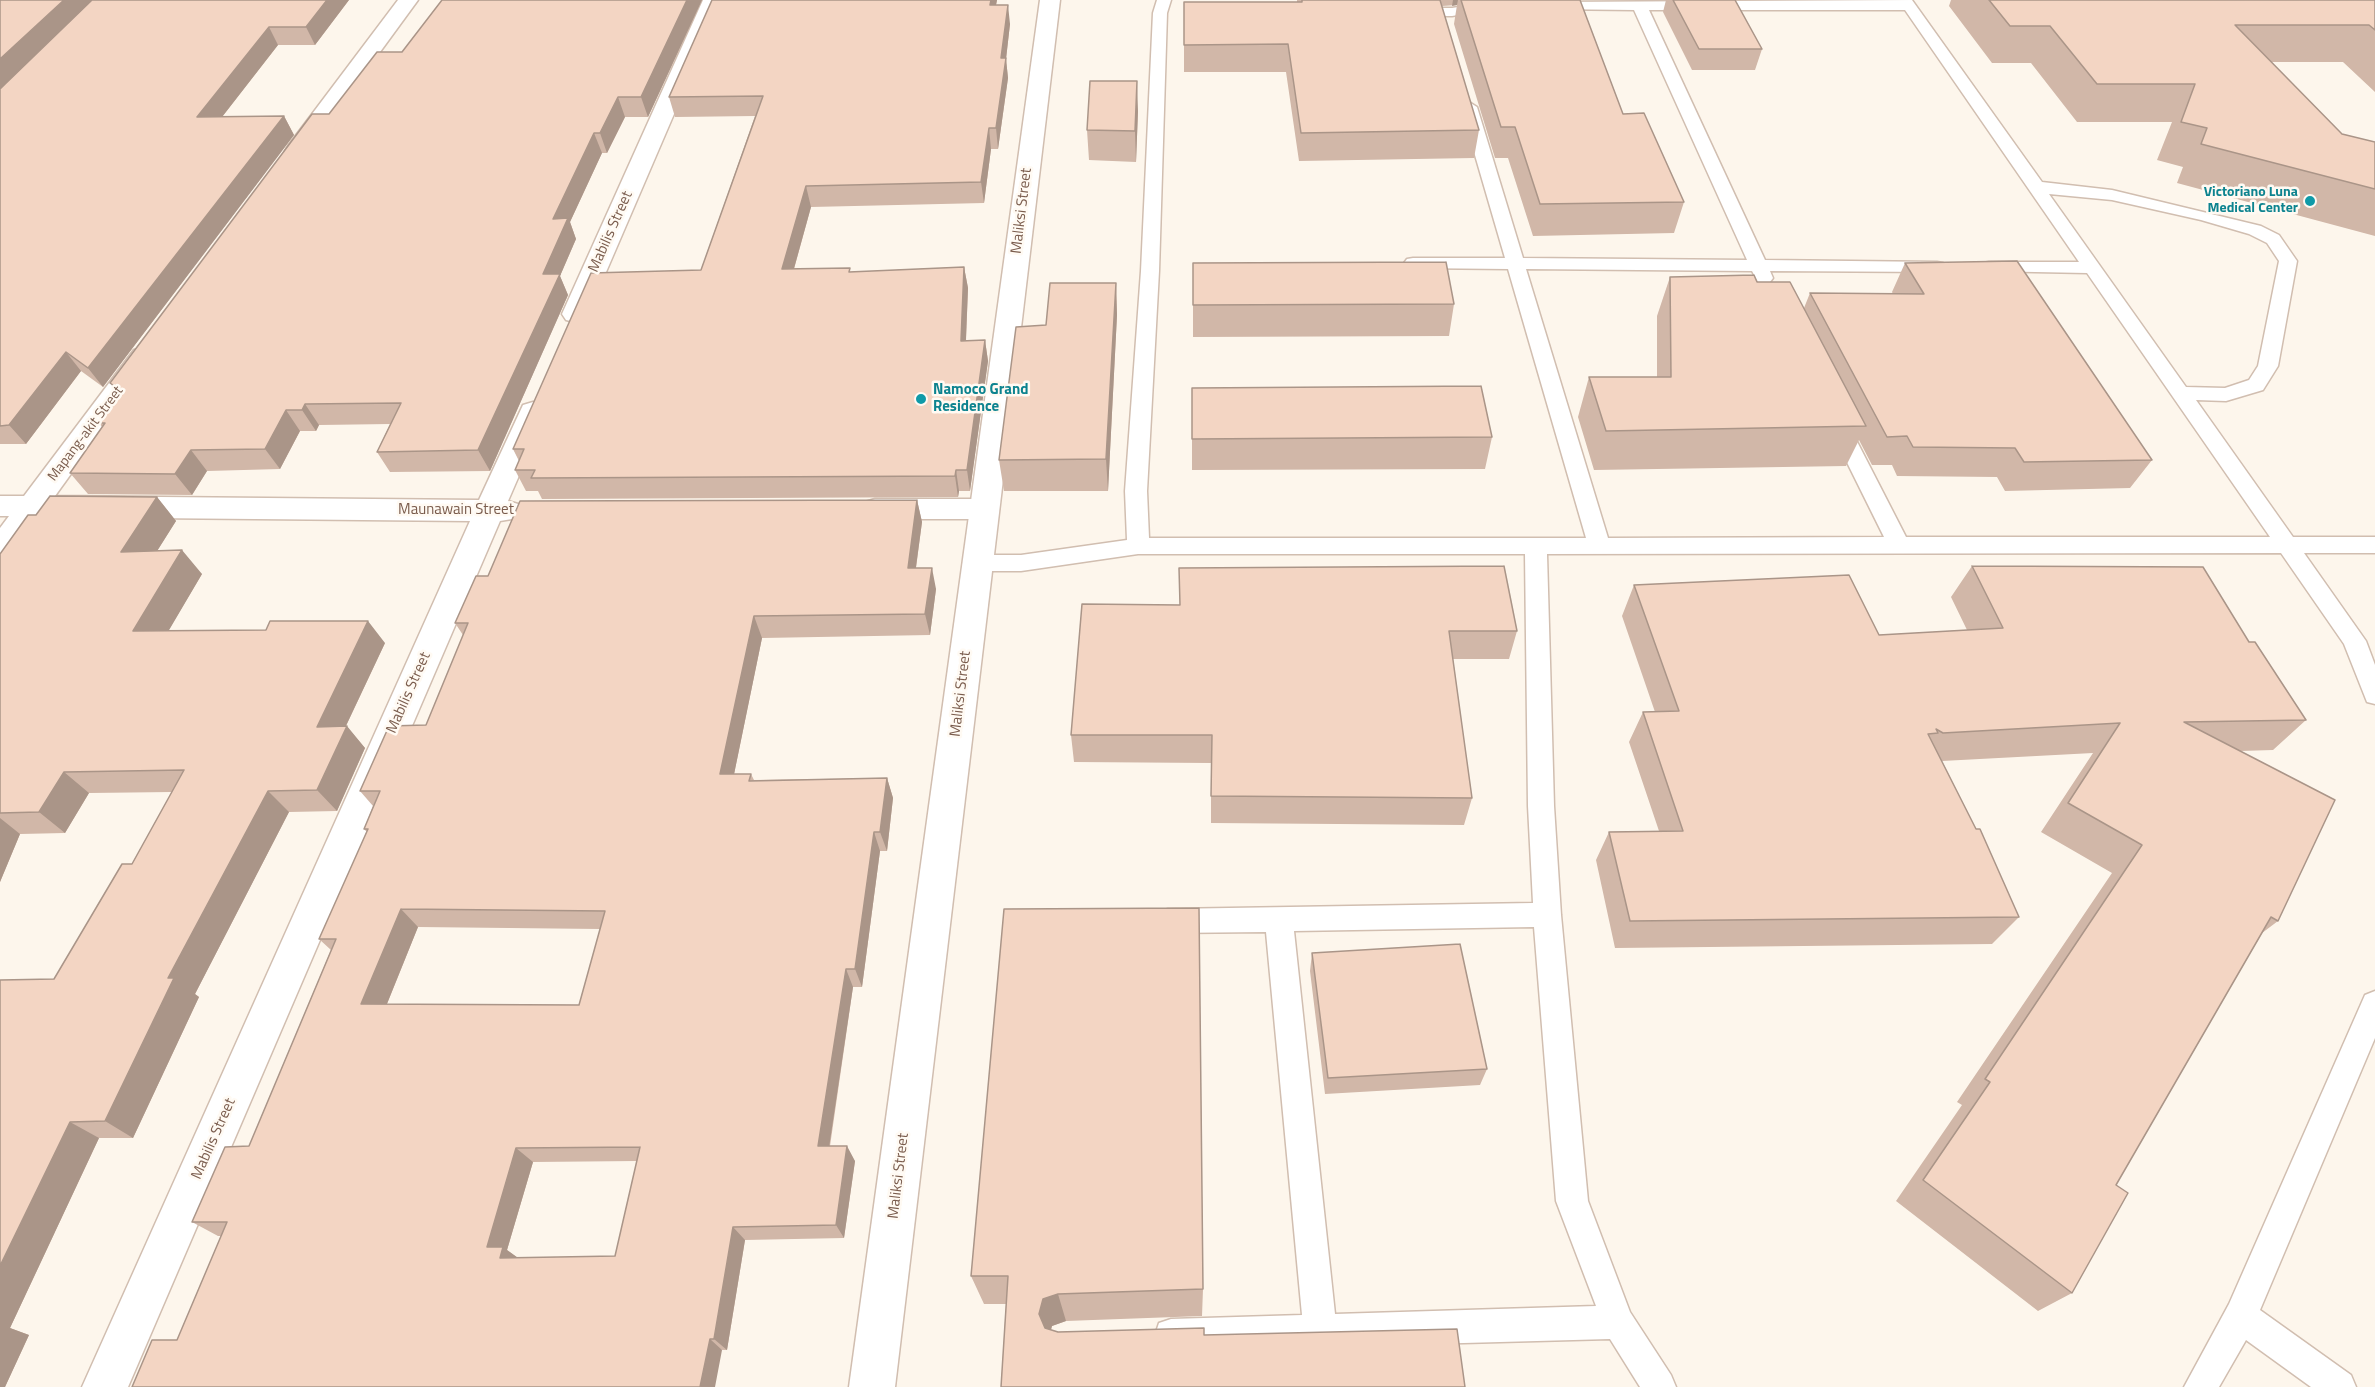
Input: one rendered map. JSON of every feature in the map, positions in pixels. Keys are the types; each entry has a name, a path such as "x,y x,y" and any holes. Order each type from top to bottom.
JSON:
{"street":[{"path":"280,172 408,0"},
{"name":"Mabilis Street","path":"565,337 713,0"},
{"name":"Maliksi Street","path":"872,1387 1050,0"},
{"name":"Mapang-akit Street","path":"0,550 160,334"},
{"name":"Mabilis Street","path":"105,1387 546,380"},
{"name":"Maunawain Street","path":"0,506 536,511"},
{"path":"843,509 984,509"}],"lane":[{"path":"1534,6 1640,7 1906,3 2354,641 2375,695"},
{"path":"1394,12 1452,12 1483,6 1503,6"},
{"path":"1640,7 1774,296"},
{"path":"1138,546 1136,491 1166,9"},
{"path":"1447,30 1447,17 1452,12"},
{"path":"1464,92 1599,544"},
{"path":"2036,188 2112,195 2205,216 2255,230 2273,239 2288,261 2268,366 2256,385 2226,395 2182,393"},
{"path":"1399,263 1949,267"},
{"path":"1973,267 2092,268"},
{"path":"1831,410 1899,544"},
{"path":"1536,544 1541,806 1547,915 1572,1201 1618,1322 1659,1387"},
{"path":"978,563 1021,562 1138,546 2375,545"},
{"path":"2354,641 2375,654"},
{"path":"1143,922 1547,915"},
{"path":"1279,920 1320,1331"},
{"path":"2201,1387 2241,1316 2375,1004"},
{"path":"2241,1316 2339,1387"},
{"path":"1147,1336 1618,1322"}],"building":[{"path":"0,0 64,0 0,59"},
{"path":"92,0 327,0 306,27 269,27 197,117 284,116 88,368 66,352 9,425 0,426 0,89"},
{"path":"442,0 687,0 641,97 618,97 600,133 594,133 553,219 568,218 543,274 560,274 478,450 377,452 401,403 305,404 302,410 286,410 265,449 191,450 175,474 70,473 105,423 99,423 122,391 110,383 312,114 329,114 377,52 402,52"},
{"path":"712,0 991,0 990,5 1008,5 1001,58 1006,58 996,128 989,128 981,182 806,186 782,269 850,268 849,272 964,267 961,341 985,340 967,470 956,470 955,476 531,478 535,470 515,470 524,449 513,449 591,273 701,270 763,96 669,97"},
{"path":"1302,0 1440,0 1479,130 1301,133 1288,44 1184,45 1184,2 1302,2"},
{"path":"1461,0 1580,0 1623,114 1644,113 1684,202 1540,204 1515,127 1501,127"},
{"path":"1673,0 1735,0 1762,49 1699,49"},
{"path":"1989,0 2375,0 2375,30 2369,25 2235,25 2342,134 2375,142 2375,189 2201,144 2207,128 2181,122 2195,84 2097,84 2050,26 2010,26"},
{"path":"1090,81 1137,81 1135,131 1087,130"},
{"path":"2017,261 2152,460 2024,462 2015,448 1913,447 1907,436 1887,437 1810,293 1924,294 1905,263"},
{"path":"1446,262 1454,304 1193,305 1193,263"},
{"path":"1754,275 1757,282 1790,282 1866,426 1606,431 1589,377 1671,377 1670,277"},
{"path":"1050,283 1116,283 1106,459 999,460 1016,327 1046,325"},
{"path":"1481,386 1492,437 1192,439 1192,388"},
{"path":"50,496 157,497 121,552 182,550 133,631 266,630 270,621 368,621 317,727 347,726 317,790 268,791 168,978 174,978 105,1121 70,1122 0,1266 0,980 54,979 122,864 132,864 184,770 64,772 39,812 0,813 0,554 28,515 36,515"},
{"path":"917,500 908,568 932,568 925,614 754,616 720,774 751,774 749,781 887,778 880,832 874,832 855,969 846,969 818,1146 847,1146 836,1225 733,1227 714,1339 710,1339 700,1387 132,1387 152,1340 177,1340 227,1222 192,1222 225,1147 249,1146 336,939 319,939 368,829 364,829 380,791 360,791 389,726 426,725 468,623 455,623 476,576 488,576 520,501","holes":["401,909 605,911 579,1005 361,1004","640,1147 615,1256 500,1258 503,1247 487,1247 516,1148"]},
{"path":"1504,566 1517,631 1449,631 1472,798 1211,796 1212,735 1071,735 1082,604 1180,605 1179,568"},
{"path":"1972,566 2203,567 2249,642 2255,642 2306,720 2184,722 2335,800 2278,921 2271,917 2116,1185 2128,1193 2072,1293 1923,1180 1990,1082 1985,1079 2142,845 2068,803 2120,723 1943,733 1936,729 1938,733 1928,734 1976,829 1980,829 2019,917 1630,921 1609,832 1683,831 1643,712 1679,711 1634,585 1849,575 1879,635 2003,628"},
{"path":"1199,908 1203,1289 1058,1294 1043,1299 1039,1314 1045,1328 1058,1332 1204,1328 1204,1335 1457,1329 1465,1387 1001,1387 1008,1276 971,1276 1004,909"},
{"path":"1460,944 1487,1069 1328,1078 1312,953"}],"place":[{"name":"Victoriano Luna Medical Center","path":"2310,201"},
{"name":"Namoco Grand Residence","path":"921,399"}]}
